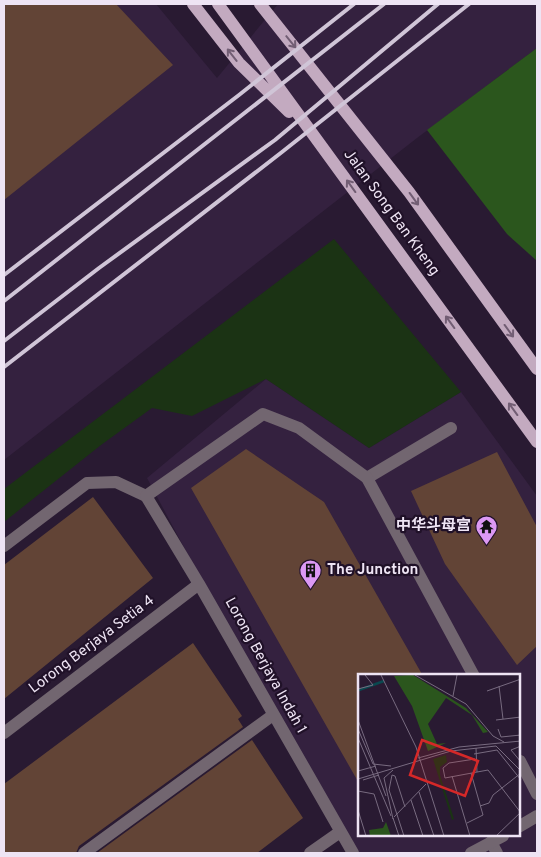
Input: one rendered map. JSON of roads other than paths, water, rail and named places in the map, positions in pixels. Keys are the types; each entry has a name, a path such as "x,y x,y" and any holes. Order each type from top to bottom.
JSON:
{"main road":[{"path":"193,4 239,63 316,139"},
{"name":"Jalan Song Ban Kheng","path":"218,4 537,442"},
{"name":"Jalan Song Ban Kheng","path":"260,4 404,186 537,369"}],"street":[{"path":"4,546 87,483 116,482 146,496 263,414 300,428 367,478 473,674"},
{"path":"367,478 451,428"},
{"name":"Lorong Berjaya Indah 1","path":"146,496 199,584 353,853"},
{"name":"Lorong Berjaya Setia 4","path":"4,733 199,584"},
{"path":"84,853 273,715"},
{"path":"521,763 537,794"},
{"path":"521,825 537,816"},
{"path":"310,853 340,832"},
{"path":"471,853 494,848 502,837"}],"railway":[{"path":"4,275 239,95 354,4"},
{"path":"4,301 384,4"},
{"path":"4,341 99,268 275,140 438,4"},
{"path":"4,367 282,152 469,4"}],"place":[{"name":"中华斗母宫","path":"487,545"},
{"name":"The Junction","path":"311,589"}]}
